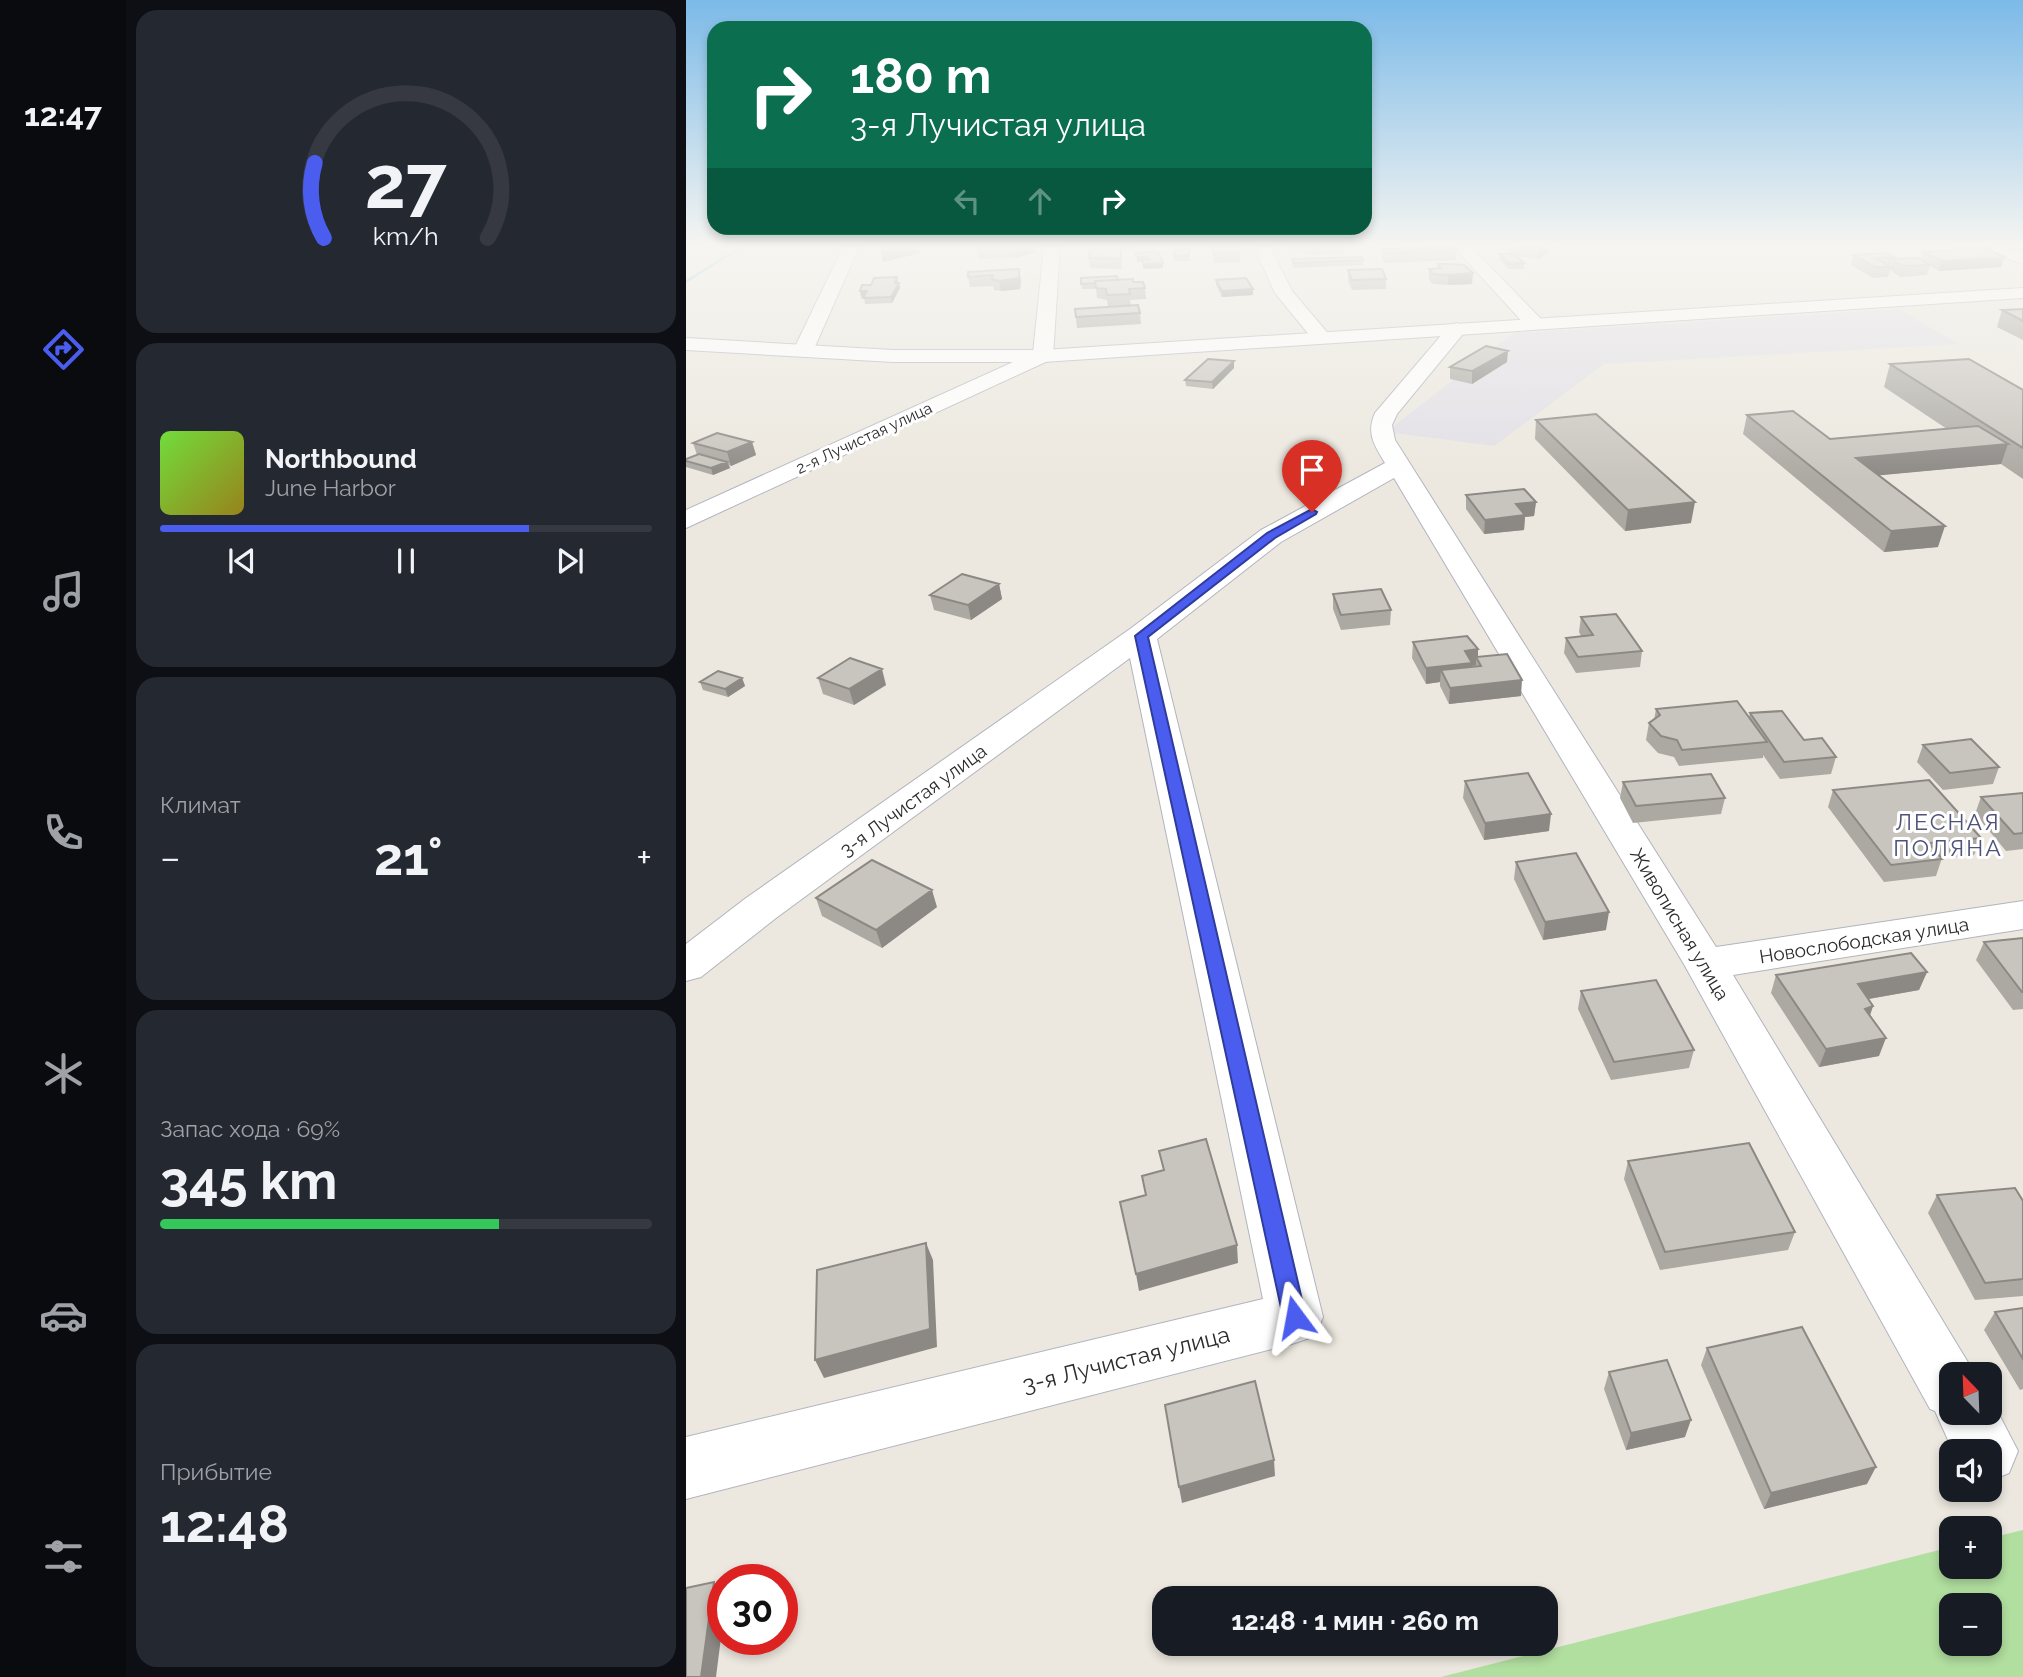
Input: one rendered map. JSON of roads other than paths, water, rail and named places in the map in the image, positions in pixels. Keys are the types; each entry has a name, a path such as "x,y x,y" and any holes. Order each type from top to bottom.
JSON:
{"street":[{"path":"803,352 815,325"},
{"path":"1043,356 1046,325"},
{"path":"1311,325 1322,338"},
{"path":"686,344 893,356 1043,356 1519,325"},
{"name":"Живописная улица","path":"1457,330 1386,413 1381,425 1383,440 1705,964 1939,1368"},
{"name":"2-я Лучистая улица","path":"686,520 1043,356"},
{"name":"3-я Лучистая улица","path":"686,966 761,908 1141,636 1271,536 1397,466"},
{"name":"3-я Лучистая улица","path":"686,1468 1295,1317 1141,636"},
{"name":"Новослободская улица","path":"1705,964 2023,915"}],"district":[{"name":"ЛЕСНАЯ ПОЛЯНА","path":"1948,834"}]}
